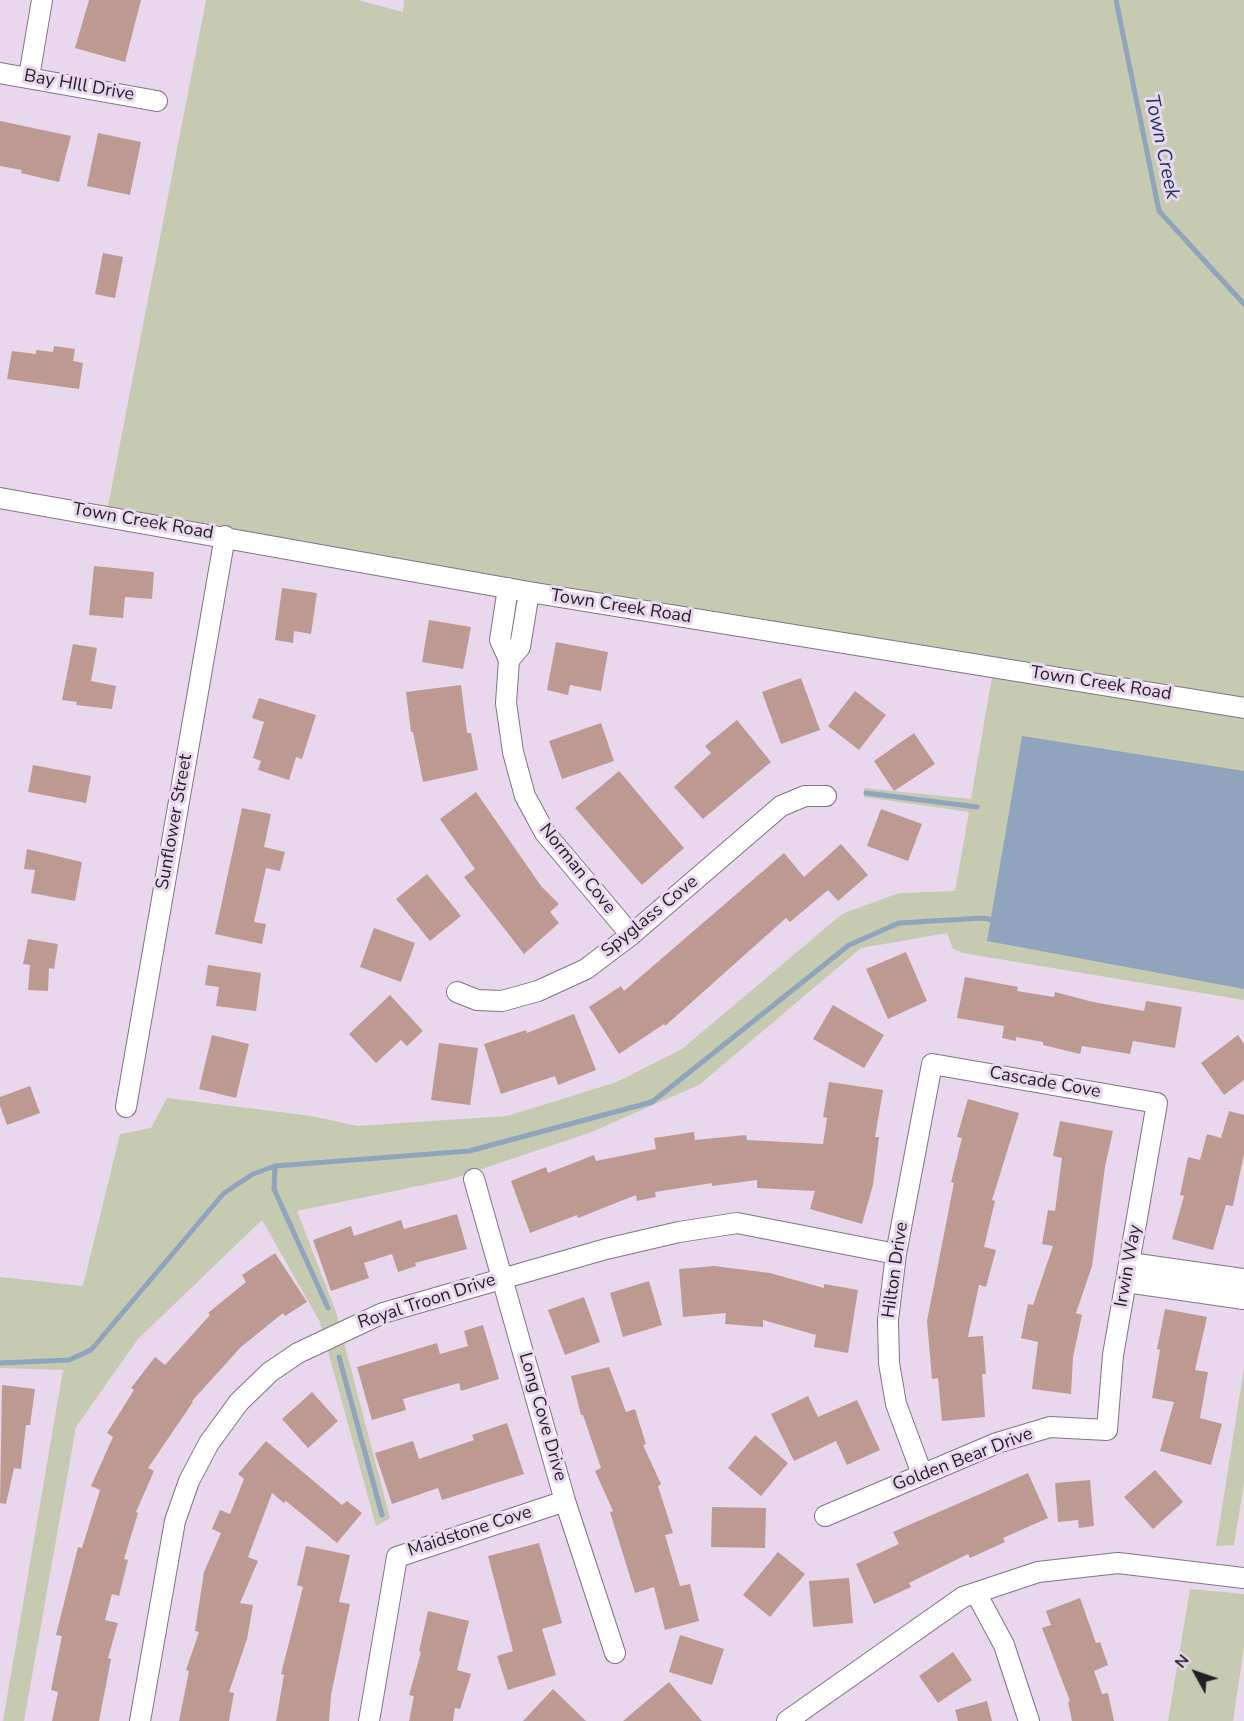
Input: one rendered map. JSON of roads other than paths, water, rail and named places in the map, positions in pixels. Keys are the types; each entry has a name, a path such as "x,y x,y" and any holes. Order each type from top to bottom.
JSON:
{"street":[{"path":"29,77 42,0"},
{"name":"Bay HIll Drive","path":"0,73 157,101"},
{"name":"Town Creek Road","path":"0,498 225,536 529,592 1244,708"},
{"name":"Sunflower Street","path":"126,1107 225,536"},
{"name":"Norman Cove","path":"508,588 500,640 509,660 506,703 513,752 525,796 545,833 631,935"},
{"name":"Norman Cove","path":"509,660 520,647 529,592"},
{"name":"Spyglass Cove","path":"457,992 477,1000 502,1001 538,991 586,969 631,935 781,807 805,796 825,796"},
{"name":"Cascade Cove","path":"932,1064 1157,1103"},
{"name":"Hilton Drive","path":"922,1474 896,1404 889,1363 888,1320 896,1254 932,1064"},
{"name":"Irwin Way","path":"1107,1430 1113,1355 1157,1103"},
{"name":"Long Cove Drive","path":"474,1179 565,1501 615,1653"},
{"name":"Royal Troon Drive","path":"140,1721 175,1521 189,1480 209,1443 239,1402 270,1372 298,1353 342,1330 383,1313 502,1278 668,1234 737,1223 896,1254"},
{"path":"1128,1272 1244,1279"},
{"path":"1128,1272 1244,1299"},
{"name":"Golden Bear Drive","path":"825,1516 997,1443 1050,1427 1107,1430"},
{"name":"Maidstone Cove","path":"369,1721 397,1557 565,1501"},
{"path":"787,1721 963,1597 1038,1572 1118,1563 1186,1569 1244,1578"},
{"path":"976,1593 1004,1645 1029,1721"}],"water":[{"path":"1022,736 1244,771 1244,989 987,941"}],"waterway":[{"name":"Town Creek","path":"1116,0 1159,211 1244,304"},
{"path":"866,793 977,807"},
{"path":"0,1363 69,1360 91,1350 224,1193 253,1174 275,1166 469,1151 652,1102 849,945 899,923 983,918 998,921"},
{"path":"275,1166 274,1189 328,1308"},
{"path":"339,1357 382,1515"}]}
